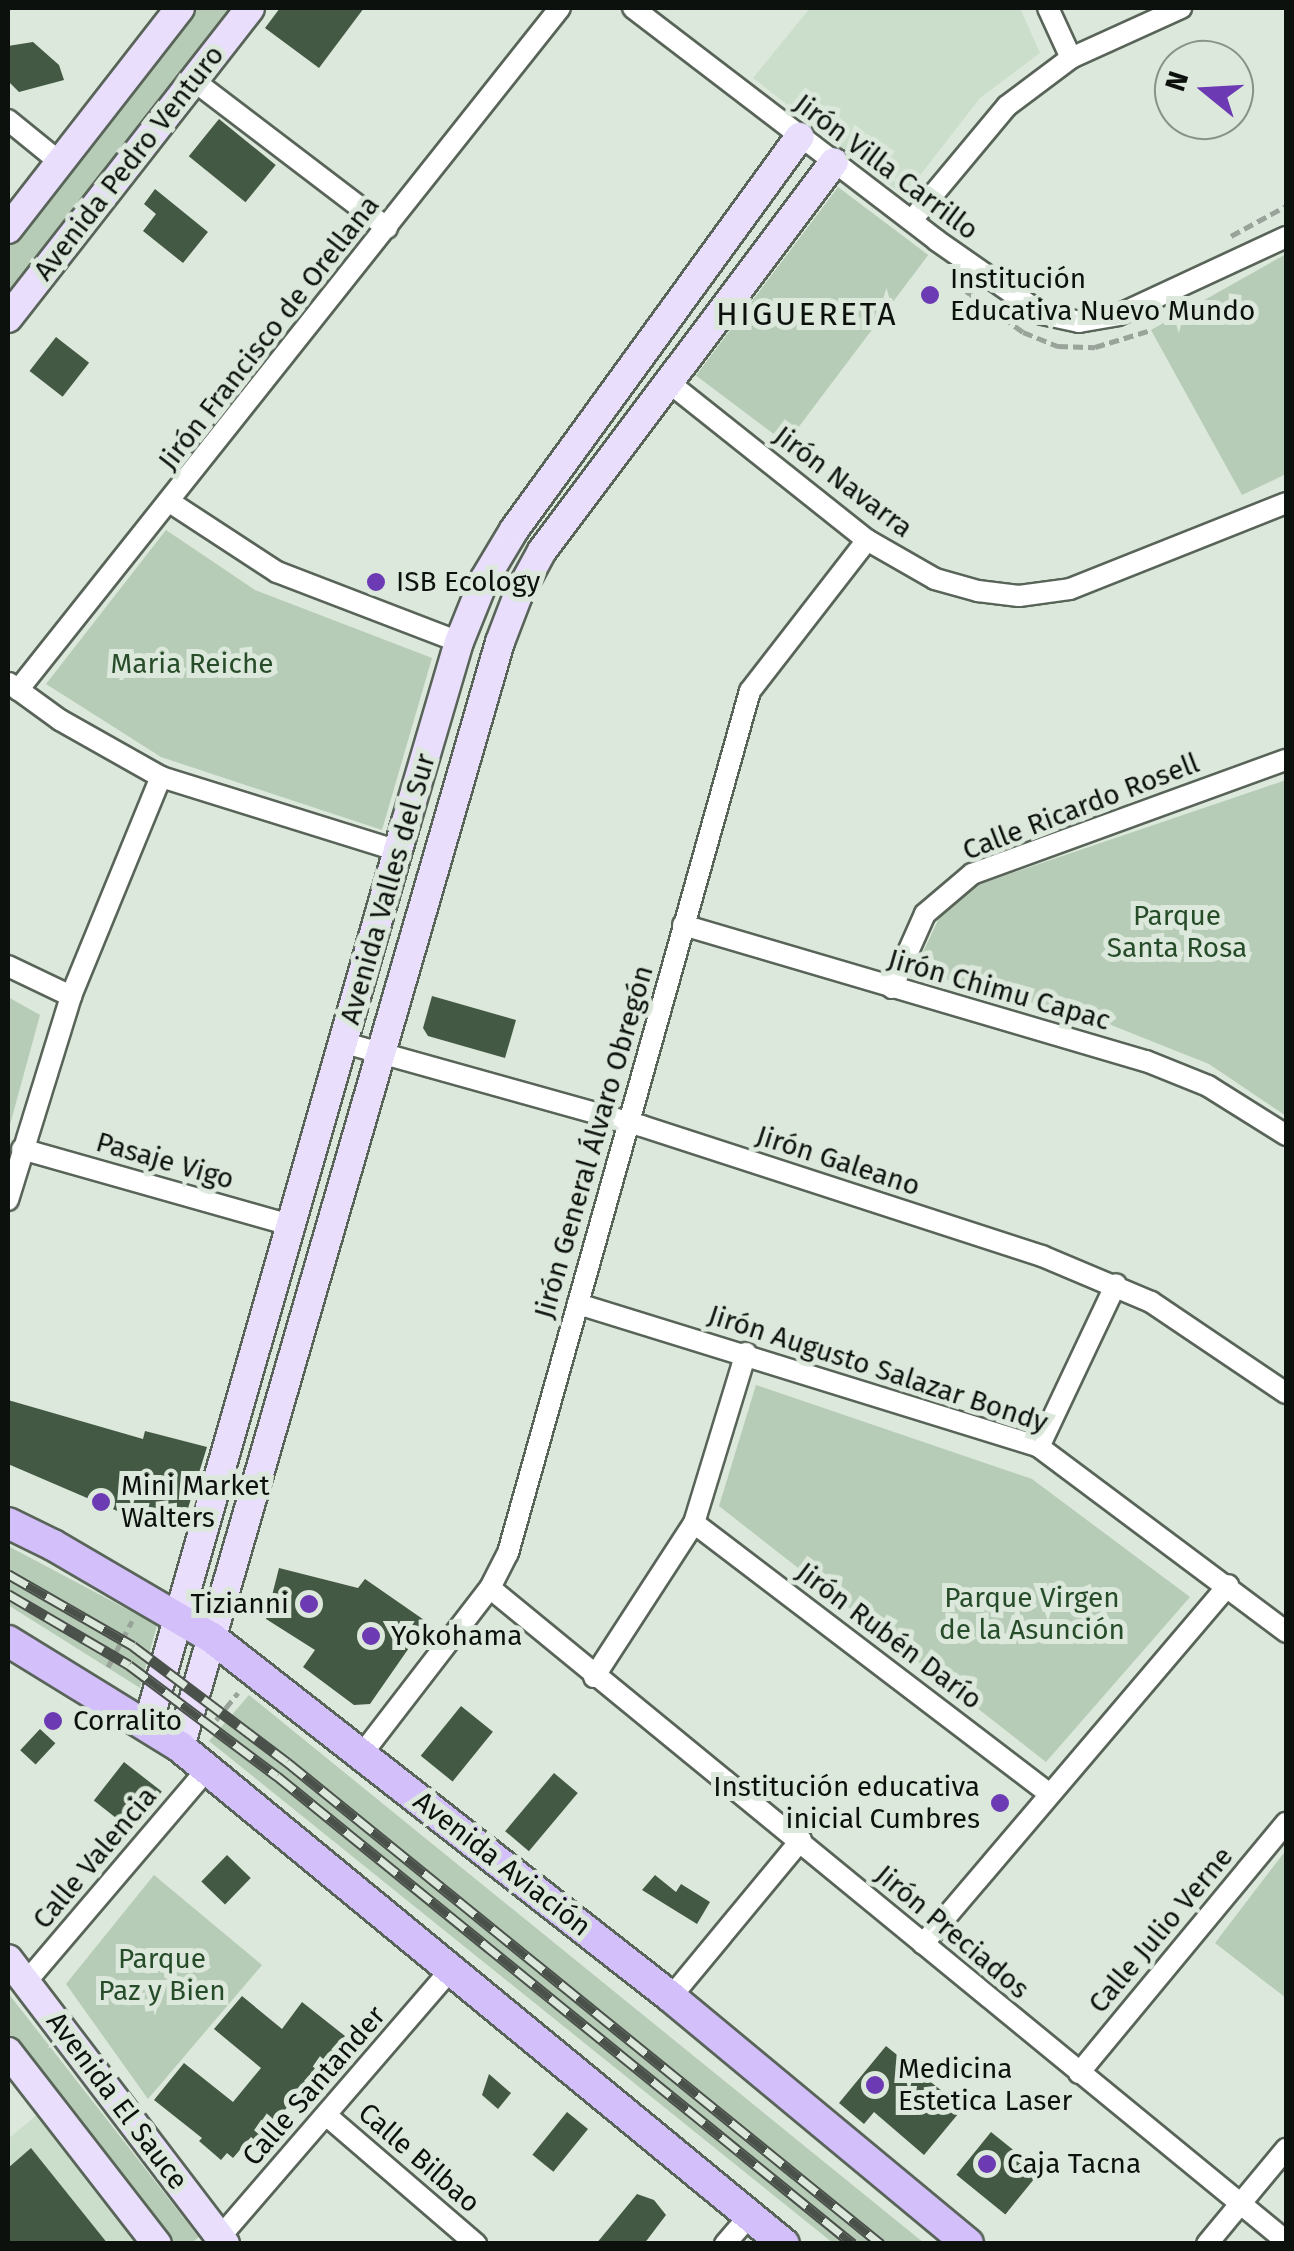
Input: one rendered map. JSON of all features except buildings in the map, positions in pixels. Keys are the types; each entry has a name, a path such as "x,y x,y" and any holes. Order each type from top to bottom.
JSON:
{"main road":[{"name":"Avenida Aviación","path":"8,1524 212,1638 671,1996 968,2244"},
{"path":"8,1641 180,1746 784,2244"}],"street":[{"name":"Avenida Pedro Venturo","path":"8,230 180,8"},
{"name":"Avenida Pedro Venturo","path":"8,318 250,8"},
{"name":"Jirón Francisco de Orellana","path":"13,686 170,502 560,8"},
{"name":"Jirón Villa Carrillo","path":"633,8 1025,306 1078,322 1118,315 1286,236"},
{"path":"1048,8 1072,58"},
{"path":"912,220 1007,106 1072,58 1180,8"},
{"path":"193,80 386,228"},
{"path":"8,120 61,163"},
{"name":"Avenida Valles del Sur","path":"148,1724 459,642 484,580 514,530 800,137"},
{"name":"Avenida Valles del Sur","path":"180,1746 384,1053 500,642 518,596 542,550 834,162"},
{"name":"Jirón Navarra","path":"667,381 867,540 935,579 1020,596 1070,589 1286,503"},
{"path":"170,502 277,572 459,642"},
{"name":"Jirón General Álvaro Obregón","path":"362,1754 490,1588 508,1553 750,691 867,540"},
{"path":"13,686 60,720 161,777 398,851"},
{"name":"Calle Ricardo Rosell","path":"892,988 924,914 972,874 1286,760"},
{"path":"8,1200 71,996 161,777"},
{"name":"Jirón Chimu Capac","path":"683,925 1146,1060 1208,1086 1286,1135"},
{"path":"8,966 71,996"},
{"name":"Jirón Galeano","path":"345,1043 628,1123 1042,1256 1116,1284 1181,1320 1286,1392"},
{"name":"Pasaje Vigo","path":"22,1150 294,1226"},
{"path":"1039,1448 1116,1284"},
{"name":"Jirón Augusto Salazar Bondy","path":"578,1304 1039,1448 1228,1585 1286,1632"},
{"path":"594,1677 694,1522 746,1354"},
{"name":"Jirón Rubén Darío","path":"694,1522 1050,1794"},
{"path":"923,1944 1228,1585"},
{"name":"Jirón Preciados","path":"490,1588 1286,2242"},
{"name":"Calle Valencia","path":"26,1982 207,1769"},
{"name":"Calle Julio Verne","path":"1079,2073 1286,1823"},
{"path":"671,1996 800,1840"},
{"name":"Avenida El Sauce","path":"8,1959 223,2240"},
{"name":"Calle Santander","path":"223,2240 450,1971"},
{"name":"Avenida El Sauce","path":"8,2052 156,2244"},
{"name":"Calle Bilbao","path":"326,2114 476,2244"},
{"path":"1207,2244 1286,2149"},
{"path":"726,2244 749,2216"}],"path":[{"path":"1226,238 1286,206"},
{"path":"108,1667 136,1614"},
{"path":"214,1723 238,1692"}],"shaded area":[{"path":"810,8 1020,8 1040,53 980,98 904,196 753,78"},
{"path":"39,2113 140,2243 8,2244 8,2139"}],"green space":[{"path":"186,8 243,8 8,307 8,238"},
{"path":"838,187 928,255 786,443 696,375"},
{"path":"1286,254 1286,474 1242,495 1151,330"},
{"name":"Maria Reiche","path":"166,530 255,590 432,658 382,830 161,757 46,684"},
{"name":"Parque Santa Rosa","path":"1286,780 1286,1116 1209,1064 1101,1021 914,971 942,912 974,886"},
{"path":"8,997 40,1015 8,1132"},
{"name":"Parque Virgen de la Asunción","path":"756,1385 1032,1479 1190,1597 1046,1762 719,1506"},
{"path":"8,1546 157,1625 140,1688 8,1605"},
{"path":"249,1695 924,2243 833,2243 209,1741"},
{"path":"1286,1850 1286,1998 1215,1943"},
{"name":"Parque Paz y Bien","path":"154,1875 262,1965 148,2099 66,1984"},
{"path":"8,1993 199,2237 190,2244 165,2244 8,2043"}],"railway":[{"path":"8,1574 133,1646 287,1762 881,2244"},
{"path":"8,1594 129,1665 277,1776 853,2244"}],"place":[{"name":"Institución Educativa Nuevo Mundo","path":"930,295"},
{"name":"ISB Ecology","path":"376,582"},
{"name":"Mini Market Walters","path":"101,1502"},
{"name":"Tizianni","path":"309,1604"},
{"name":"Yokohama","path":"371,1636"},
{"name":"Corralito","path":"53,1721"},
{"name":"Institución educativa inicial Cumbres","path":"1000,1803"},
{"name":"Medicina Estetica Laser","path":"875,2085"},
{"name":"Caja Tacna","path":"987,2164"}],"district":[{"name":"HIGUERETA","path":"807,314"}]}
